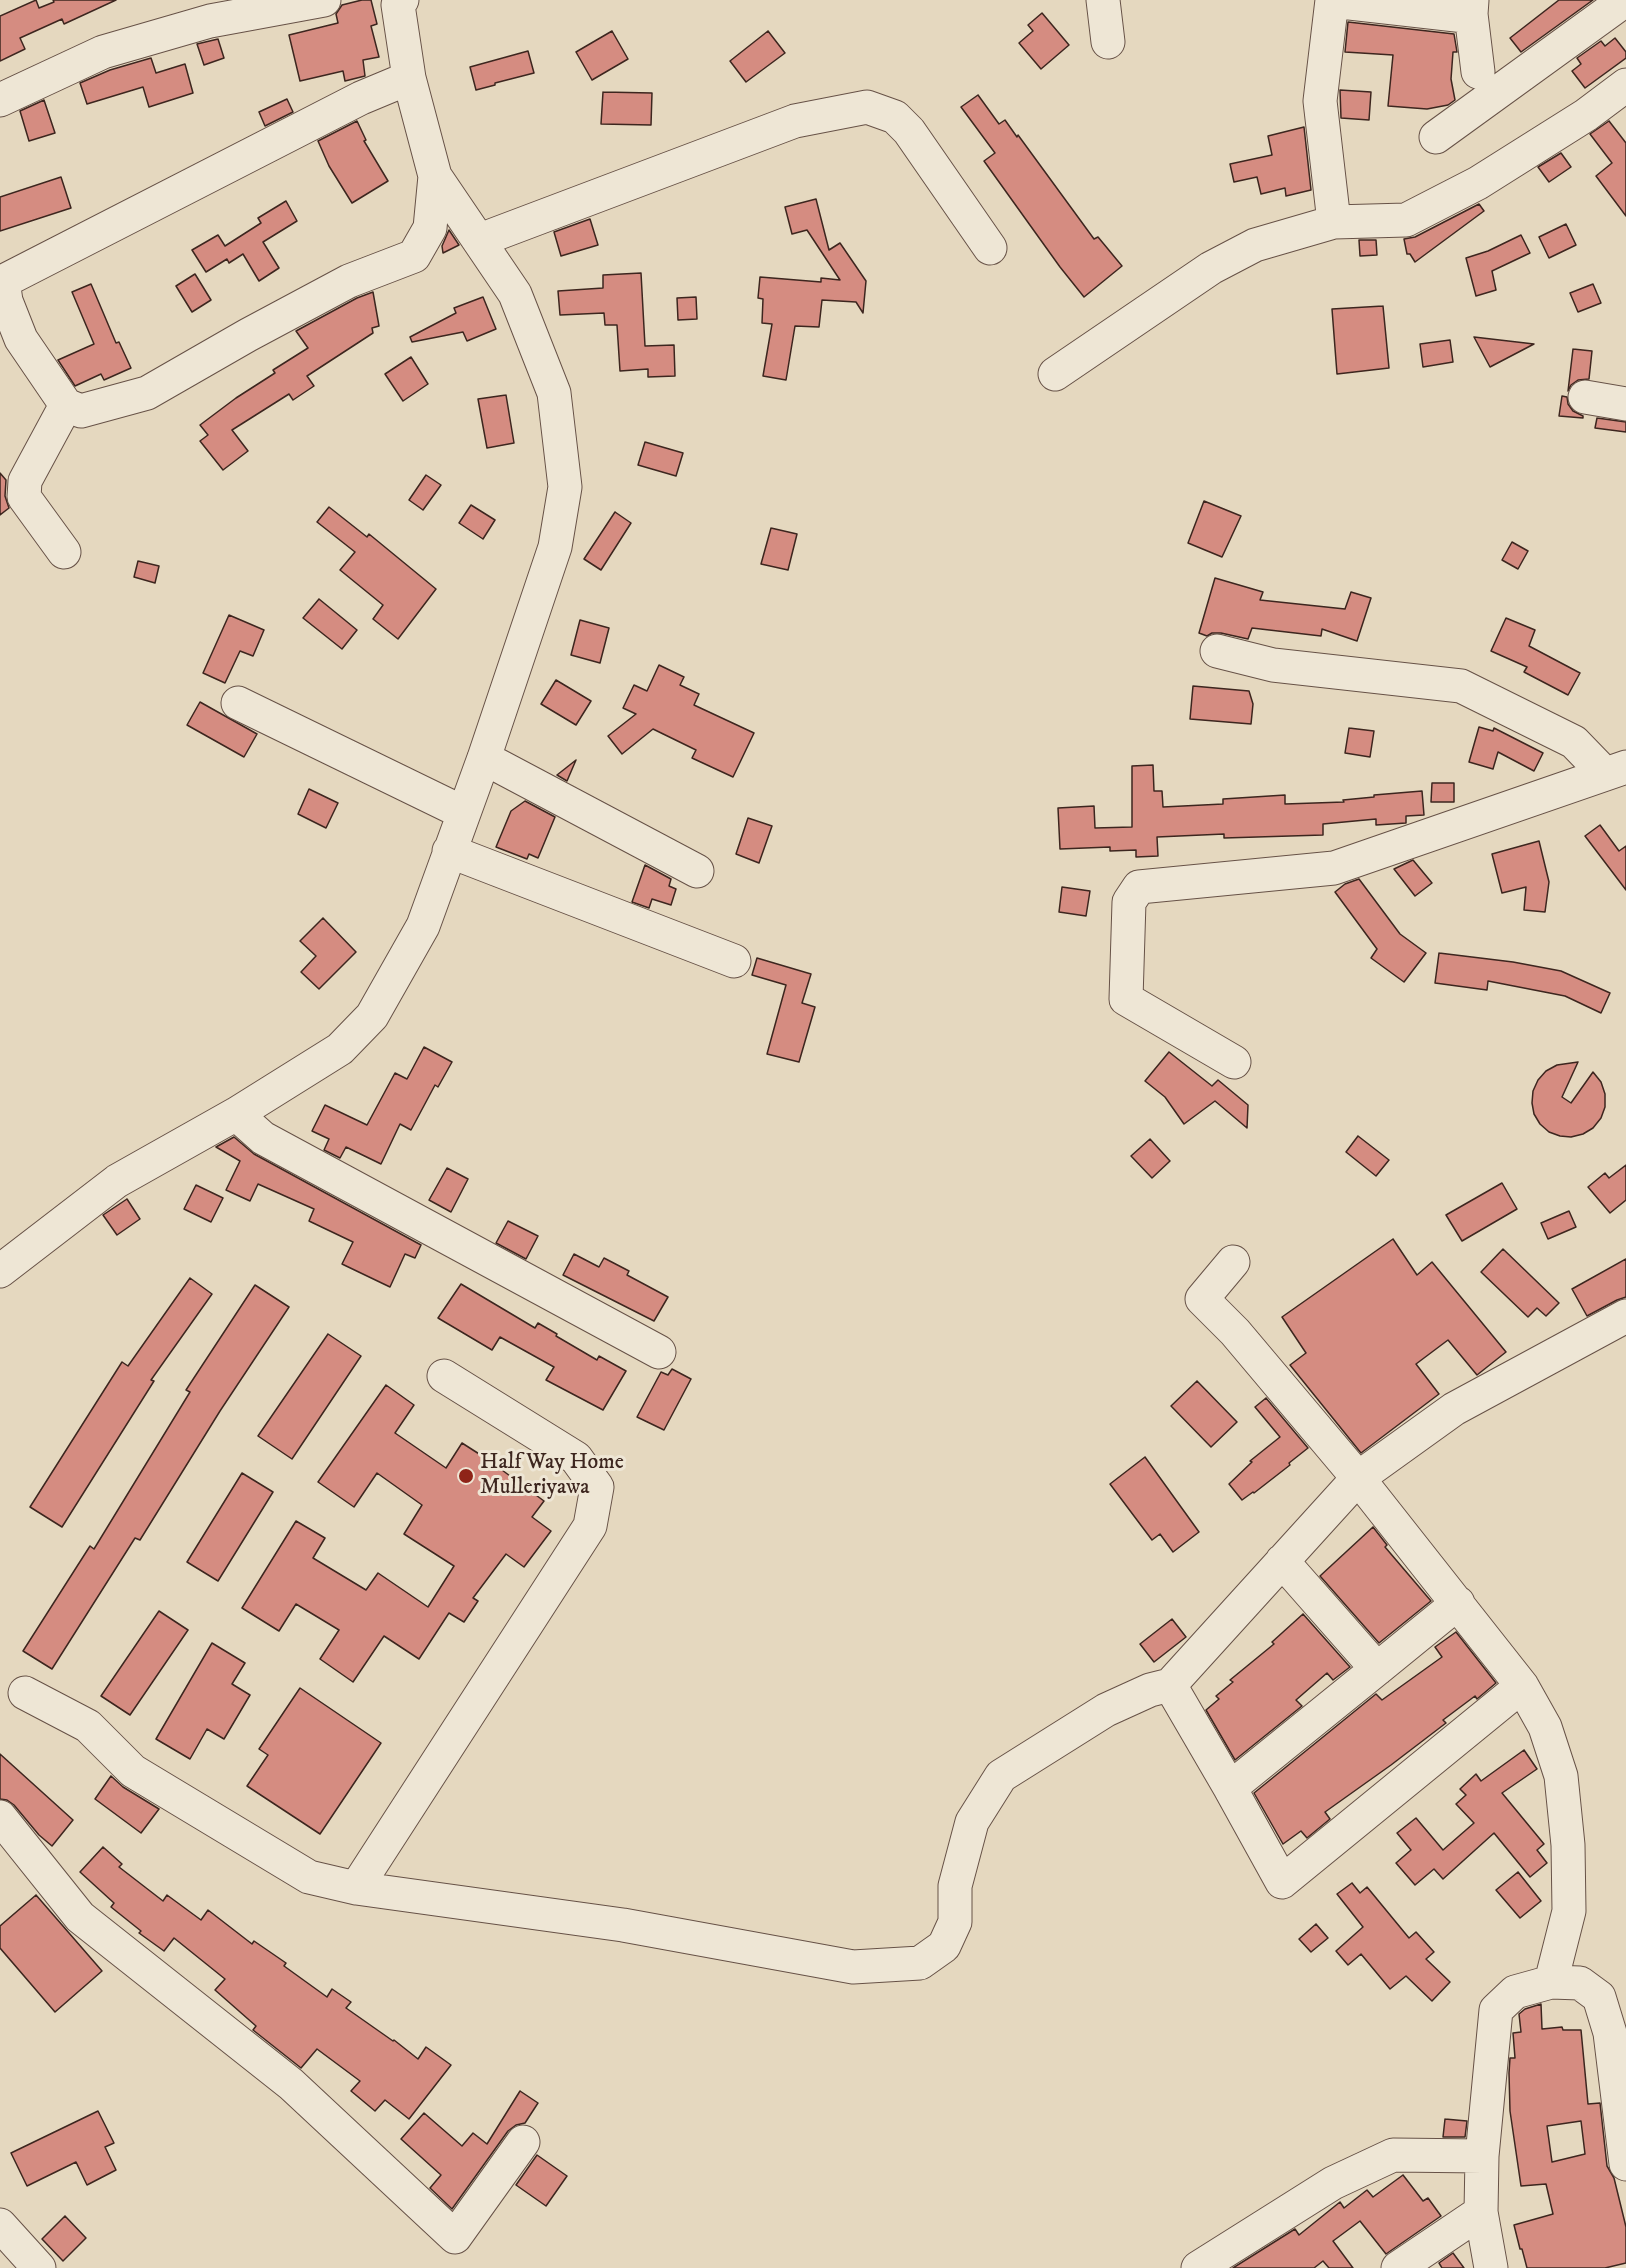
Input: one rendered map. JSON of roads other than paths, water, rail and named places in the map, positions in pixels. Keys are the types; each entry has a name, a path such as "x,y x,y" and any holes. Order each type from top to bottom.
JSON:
{"street":[{"path":"0,100 103,52 210,21 324,0"},
{"path":"1103,0 1108,42"},
{"path":"1436,137 1625,0"},
{"path":"1334,222 1320,101 1332,1 1465,16 1472,7"},
{"path":"0,1271 117,1181 236,1114 340,1049 372,1016 423,926 484,758 555,547 565,488 554,393 515,294 435,176 409,78 397,2"},
{"path":"1472,7 1478,72"},
{"path":"409,78 361,98 1,282 6,301 21,339 66,405 81,411 147,393 349,281 414,256 430,228 435,176"},
{"path":"1054,374 1211,268 1255,245 1334,222 1406,220 1478,183 1586,115 1626,85"},
{"path":"480,240 795,121 867,107 895,117 909,131 990,248"},
{"path":"1585,398 1626,404"},
{"path":"64,552 24,497 25,481 66,405"},
{"path":"1217,651 1273,665 1461,686 1574,742 1616,771"},
{"path":"238,703 464,813"},
{"path":"484,758 697,871"},
{"path":"1234,1062 1126,999 1129,902 1138,887 1334,868 1616,771"},
{"path":"450,851 734,961"},
{"path":"236,1114 263,1137 659,1352"},
{"path":"1233,1262 1202,1299 1235,1332 1358,1478 1522,1686 1545,1727 1561,1776 1568,1845 1569,1911 1551,1982"},
{"path":"25,1693 88,1726 133,1771 309,1877 356,1888 623,1925 853,1967 920,1963 944,1946 955,1922 955,1886 972,1822 1002,1776 1106,1710 1150,1690 1170,1685 1358,1478 1454,1409 1626,1316"},
{"path":"356,1888 590,1526 597,1487 576,1458 444,1376"},
{"path":"1282,1561 1377,1669"},
{"path":"1230,1788 1458,1604"},
{"path":"1170,1685 1282,1882 1522,1686"},
{"path":"0,1817 80,1917 291,2084 455,2237 523,2142"},
{"path":"1491,2268 1481,2212 1482,2156 1496,2010 1515,1992 1551,1982 1580,1983 1599,1997 1618,2032 1626,2165"},
{"path":"1198,2268 1333,2182 1394,2155 1482,2156"},
{"path":"1398,2268 1481,2212"},
{"path":"0,2225 39,2268"}],"place":[{"name":"Half Way Home Mulleriyawa","path":"466,1476"}]}
